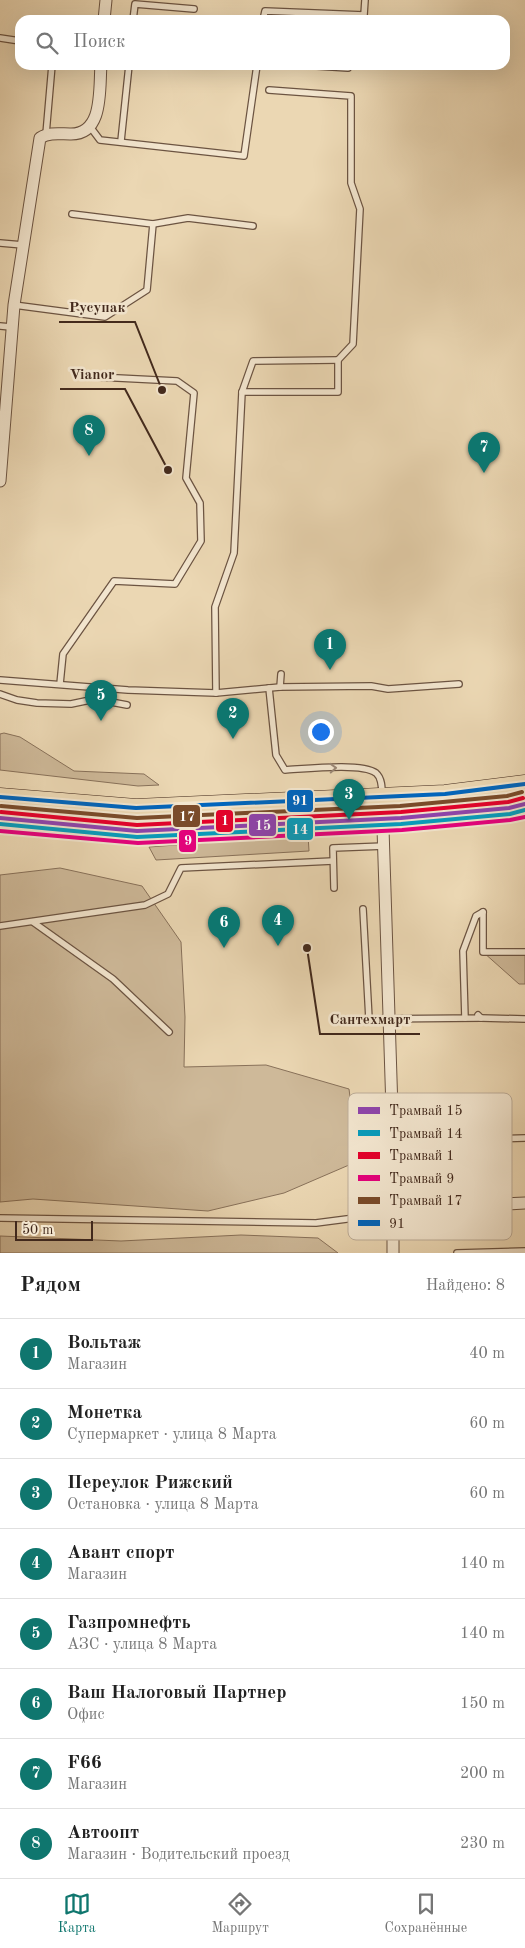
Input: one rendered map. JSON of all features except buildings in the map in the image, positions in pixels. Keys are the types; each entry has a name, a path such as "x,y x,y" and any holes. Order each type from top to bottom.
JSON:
{"main road":[{"path":"0,797 136,808 470,792 525,784"}],"street":[{"path":"104,15 106,0"},
{"path":"0,481 6,327 14,305 40,138 46,134 80,135 90,128 98,109 101,70"},
{"path":"382,797 392,1093"},
{"path":"512,1204 525,1203"},
{"path":"393,1240 393,1253"}],"lane":[{"path":"364,15 365,0"},
{"path":"134,15 135,4 194,9"},
{"path":"264,15 265,11 322,15"},
{"path":"0,38 15,40"},
{"path":"46,134 52,70"},
{"path":"121,141 128,70"},
{"path":"90,128 100,140 244,156 256,70"},
{"path":"242,392 338,392 338,360 353,344 360,209 351,183 352,96 269,90"},
{"path":"72,214 153,224 188,218 253,226"},
{"path":"14,305 105,317 147,290 153,224"},
{"path":"0,242 23,245"},
{"path":"216,693 215,607 234,552 242,392 253,361 338,360"},
{"path":"60,684 63,654 114,581 175,584 201,541 200,503 186,478 194,393 177,381 98,377"},
{"path":"280,687 281,674"},
{"path":"0,680 128,690 216,693 280,687 370,686 388,689 459,684"},
{"path":"270,688 276,755 285,770 359,767 376,773 382,782 382,797"},
{"path":"0,694 17,700 37,703 71,704 95,699 127,704"},
{"path":"334,888 333,848 385,846"},
{"path":"0,926 145,905 168,894 182,868 333,861"},
{"path":"363,909 369,1019 465,1018 480,1016 525,1019"},
{"path":"465,1018 464,951 476,916 483,912 483,952 525,952"},
{"path":"33,922 113,979 169,1032"},
{"path":"512,1138 525,1138"},
{"path":"0,1218 316,1224 348,1219"},
{"path":"457,1253 525,1251"}],"shaded area":[{"path":"4,733 20,737 74,771 144,774 159,785 138,786 0,770 0,734"},
{"path":"308,835 309,851 156,860 149,847"},
{"path":"60,868 142,886 181,942 185,1017 184,1067 266,1065 349,1089 348,1165 284,1193 208,1211 33,1199 0,1202 0,875"},
{"path":"483,952 525,952 525,984 519,984"},
{"path":"241,1235 318,1238 338,1253 0,1253 0,1236 121,1241"}],"tram line":[{"name":"17","path":"1,806 137,818 400,806 507,796 522,792"},
{"name":"1","path":"1,812 137,825 401,812 508,802 523,798"},
{"name":"15","path":"0,818 137,831 401,818 509,808 525,804"},
{"name":"14","path":"0,824 137,837 401,824 510,814 525,810"},
{"name":"9","path":"0,831 138,843 402,830 525,817"}],"transit line":[{"name":"91","path":"0,797 136,808 445,794 525,784"}],"place":[{"name":"Русупак","path":"162,390"},
{"name":"Автоопт","path":"89,456"},
{"name":"Vianor","path":"168,470"},
{"name":"F66","path":"484,473"},
{"name":"Вольтаж","path":"330,670"},
{"name":"Газпромнефть","path":"101,721"},
{"name":"Монетка","path":"233,739"},
{"name":"Переулок Рижский","path":"349,820"},
{"name":"Авант спорт","path":"278,946"},
{"name":"Ваш Налоговый Партнер","path":"224,948"},
{"name":"Сантехмарт","path":"307,948"}]}
